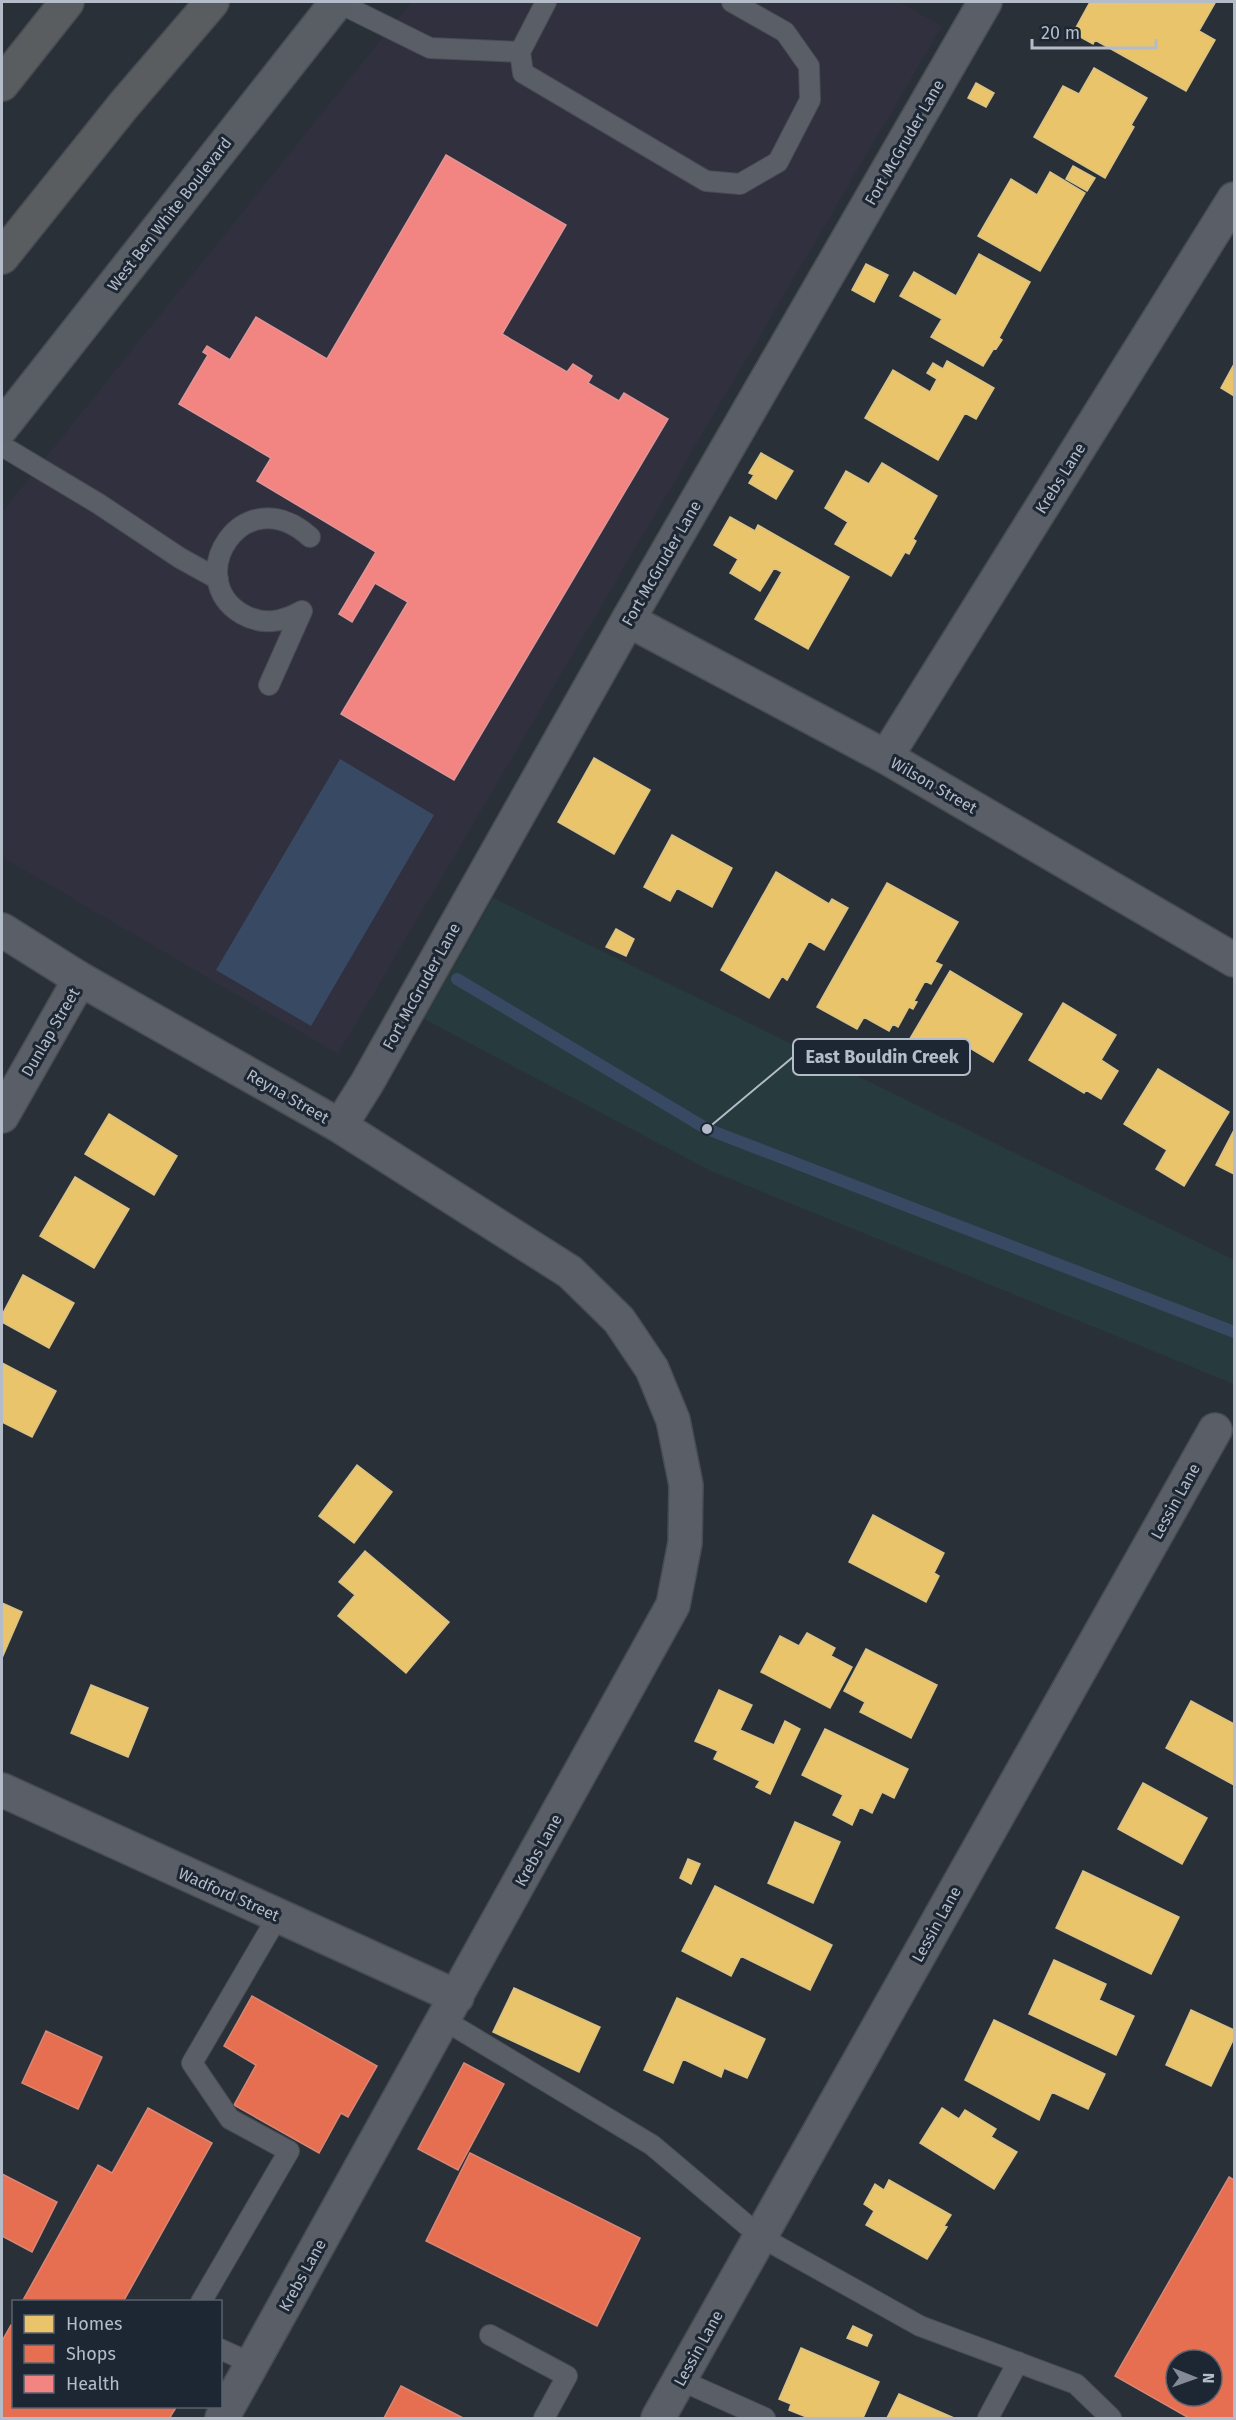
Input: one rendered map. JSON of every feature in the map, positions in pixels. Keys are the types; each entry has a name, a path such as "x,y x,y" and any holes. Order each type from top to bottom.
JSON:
{"highway":[{"path":"2,84 67,2"},
{"path":"2,258 123,106 212,2"}],"main road":[{"name":"West Ben White Boulevard","path":"2,427 337,2"}],"street":[{"name":"Fort McGruder Lane","path":"340,1126 628,620 985,2"},
{"name":"Krebs Lane","path":"886,758 1234,199"},
{"name":"Wilson Street","path":"628,620 886,758 1234,960"},
{"name":"Reyna Street","path":"2,930 80,978 340,1126 570,1272"},
{"name":"Dunlap Street","path":"2,1116 80,978"},
{"name":"Krebs Lane","path":"222,2418 451,2009 673,1605 685,1543 686,1485 673,1420 652,1369 619,1320 570,1272"},
{"name":"Lessin Lane","path":"658,2418 1215,1430"},
{"name":"Wadford Street","path":"2,1790 278,1916 451,2009"}],"lane":[{"path":"337,2 430,48 520,52"},
{"path":"546,2 520,52 523,73 706,181 740,184 778,162 810,100 809,66 785,32 732,2"},
{"path":"2,446 99,504 180,558 218,579"},
{"path":"269,685 302,610 286,619 268,622 251,619 236,610 224,597 218,579 218,561 224,544 235,531 251,521 267,518 283,519 298,526 310,537"},
{"path":"202,2300 289,2151 230,2119 192,2063 278,1916"},
{"path":"451,2009 652,2145 761,2237 920,2326 1076,2384 1111,2418"},
{"path":"490,2335 567,2376 544,2418"},
{"path":"222,2350 252,2364"},
{"path":"988,2418 1018,2362"},
{"path":"680,2380 765,2418"}],"shaded area":[{"path":"411,2 899,2 942,26 338,1054 2,857 2,512"}],"green space":[{"path":"493,898 1234,1260 1234,1384 711,1171 424,1019"}],"water":[{"path":"340,759 434,815 311,1026 216,970"}],"building: Homes":[{"path":"1090,2 1215,3 1199,31 1215,40 1186,91 1095,40 1093,44 1073,33"},
{"path":"1094,68 1147,98 1131,125 1134,127 1105,178 1034,137 1063,86 1079,94"},
{"path":"976,83 994,93 986,107 968,98"},
{"path":"1073,166 1095,178 1087,191 1066,179"},
{"path":"1050,172 1085,193 1040,271 978,236 1011,179 1037,195"},
{"path":"979,254 1030,282 999,338 1002,340 983,366 931,337 942,319 900,296 914,272 956,296"},
{"path":"866,264 888,275 874,302 852,290"},
{"path":"947,361 994,388 976,419 965,413 938,460 865,418 893,370 930,392 937,379 927,373 933,363 943,369"},
{"path":"1234,364 1234,396 1221,388"},
{"path":"761,453 793,471 776,499 749,483 754,475 749,473"},
{"path":"882,463 937,496 913,539 916,541 909,554 905,552 891,576 835,544 848,522 825,508 846,471 869,484"},
{"path":"730,517 755,531 758,525 849,577 808,649 755,619 782,572 774,568 760,591 730,573 738,559 714,545"},
{"path":"594,758 650,790 614,854 558,822"},
{"path":"672,835 732,868 712,907 677,888 670,901 644,887"},
{"path":"776,872 829,904 832,899 848,908 824,950 809,941 787,980 782,976 769,998 721,970"},
{"path":"887,883 958,922 935,962 942,965 931,984 925,981 914,1001 917,1002 913,1009 909,1007 898,1027 893,1024 889,1031 864,1017 857,1029 817,1007"},
{"path":"616,929 634,939 626,956 606,947"},
{"path":"950,971 1022,1014 993,1062 955,1039 941,1062 908,1042"},
{"path":"1063,1003 1116,1035 1101,1060 1118,1071 1101,1099 1086,1090 1084,1093 1029,1060"},
{"path":"1158,1069 1229,1112 1184,1186 1156,1169 1167,1150 1124,1124"},
{"path":"109,1114 177,1156 154,1195 85,1154"},
{"path":"1234,1130 1234,1174 1216,1165"},
{"path":"75,1177 129,1209 94,1268 40,1236"},
{"path":"23,1275 74,1303 49,1348 2,1322 2,1315"},
{"path":"2,1363 56,1391 32,1437 2,1422"},
{"path":"357,1465 392,1492 354,1543 319,1516"},
{"path":"873,1515 944,1553 934,1573 939,1576 926,1602 849,1562"},
{"path":"365,1551 449,1622 406,1673 338,1616 355,1595 339,1582"},
{"path":"2,1603 22,1612 2,1658"},
{"path":"807,1633 835,1648 831,1656 852,1667 830,1708 761,1672 780,1636 799,1646"},
{"path":"866,1649 937,1685 911,1738 860,1712 865,1702 844,1691"},
{"path":"91,1685 148,1708 128,1757 71,1733"},
{"path":"719,1690 752,1705 740,1730 774,1745 785,1721 800,1729 770,1794 756,1787 760,1781 714,1759 718,1751 695,1741"},
{"path":"1191,1701 1234,1724 1234,1785 1166,1748"},
{"path":"825,1729 908,1769 894,1798 882,1792 872,1813 860,1807 852,1825 833,1815 843,1795 802,1775"},
{"path":"1143,1783 1207,1818 1182,1864 1118,1829"},
{"path":"795,1822 840,1842 813,1903 768,1883"},
{"path":"688,1859 700,1864 691,1884 680,1878"},
{"path":"1083,1871 1179,1917 1151,1974 1056,1928"},
{"path":"715,1886 832,1945 810,1990 741,1956 731,1976 682,1951"},
{"path":"1054,1960 1106,1984 1099,2000 1134,2016 1116,2055 1029,2014"},
{"path":"514,1988 600,2027 579,2072 493,2032"},
{"path":"677,1998 765,2039 747,2078 724,2068 721,2077 683,2059 673,2083 644,2070"},
{"path":"1191,2010 1234,2030 1234,2038 1211,2086 1166,2065"},
{"path":"994,2020 1105,2074 1088,2109 1052,2092 1039,2120 965,2080"},
{"path":"942,2108 959,2119 965,2110 996,2129 991,2137 1017,2152 994,2189 920,2143"},
{"path":"889,2180 951,2215 944,2226 947,2227 927,2259 866,2225 874,2211 864,2204 875,2184 884,2190"},
{"path":"853,2326 872,2335 867,2346 847,2338"},
{"path":"801,2348 879,2382 863,2418 809,2418 789,2410 791,2404 779,2399"},
{"path":"899,2394 954,2418 887,2418"}],"building: Shops":[{"path":"252,1996 377,2066 348,2117 341,2113 319,2153 234,2105 256,2065 224,2046"},
{"path":"46,2031 102,2057 78,2109 22,2083"},
{"path":"464,2063 504,2084 458,2170 418,2149"},
{"path":"148,2108 212,2143 124,2300 23,2300 98,2165 112,2173"},
{"path":"470,2153 640,2238 597,2326 426,2241"},
{"path":"2,2174 57,2202 32,2252 2,2236"},
{"path":"1229,2177 1234,2180 1234,2418 1189,2418 1171,2408 1224,2408 1224,2348 1164,2348 1164,2404 1115,2376"},
{"path":"11,2325 12,2408 176,2408 170,2417 173,2418 2,2418 2,2341"},
{"path":"401,2386 463,2418 384,2418"}],"building: Health":[{"path":"446,155 566,225 502,334 567,372 573,364 592,376 588,383 619,401 624,393 668,419 454,780 341,714 408,602 375,583 352,622 339,614 376,552 257,481 271,458 179,404 208,355 203,352 207,346 230,360 256,317 327,359"}],"waterway":[{"path":"457,979 707,1129 1234,1332"}],"place":[{"name":"East Bouldin Creek","path":"707,1129"}]}
